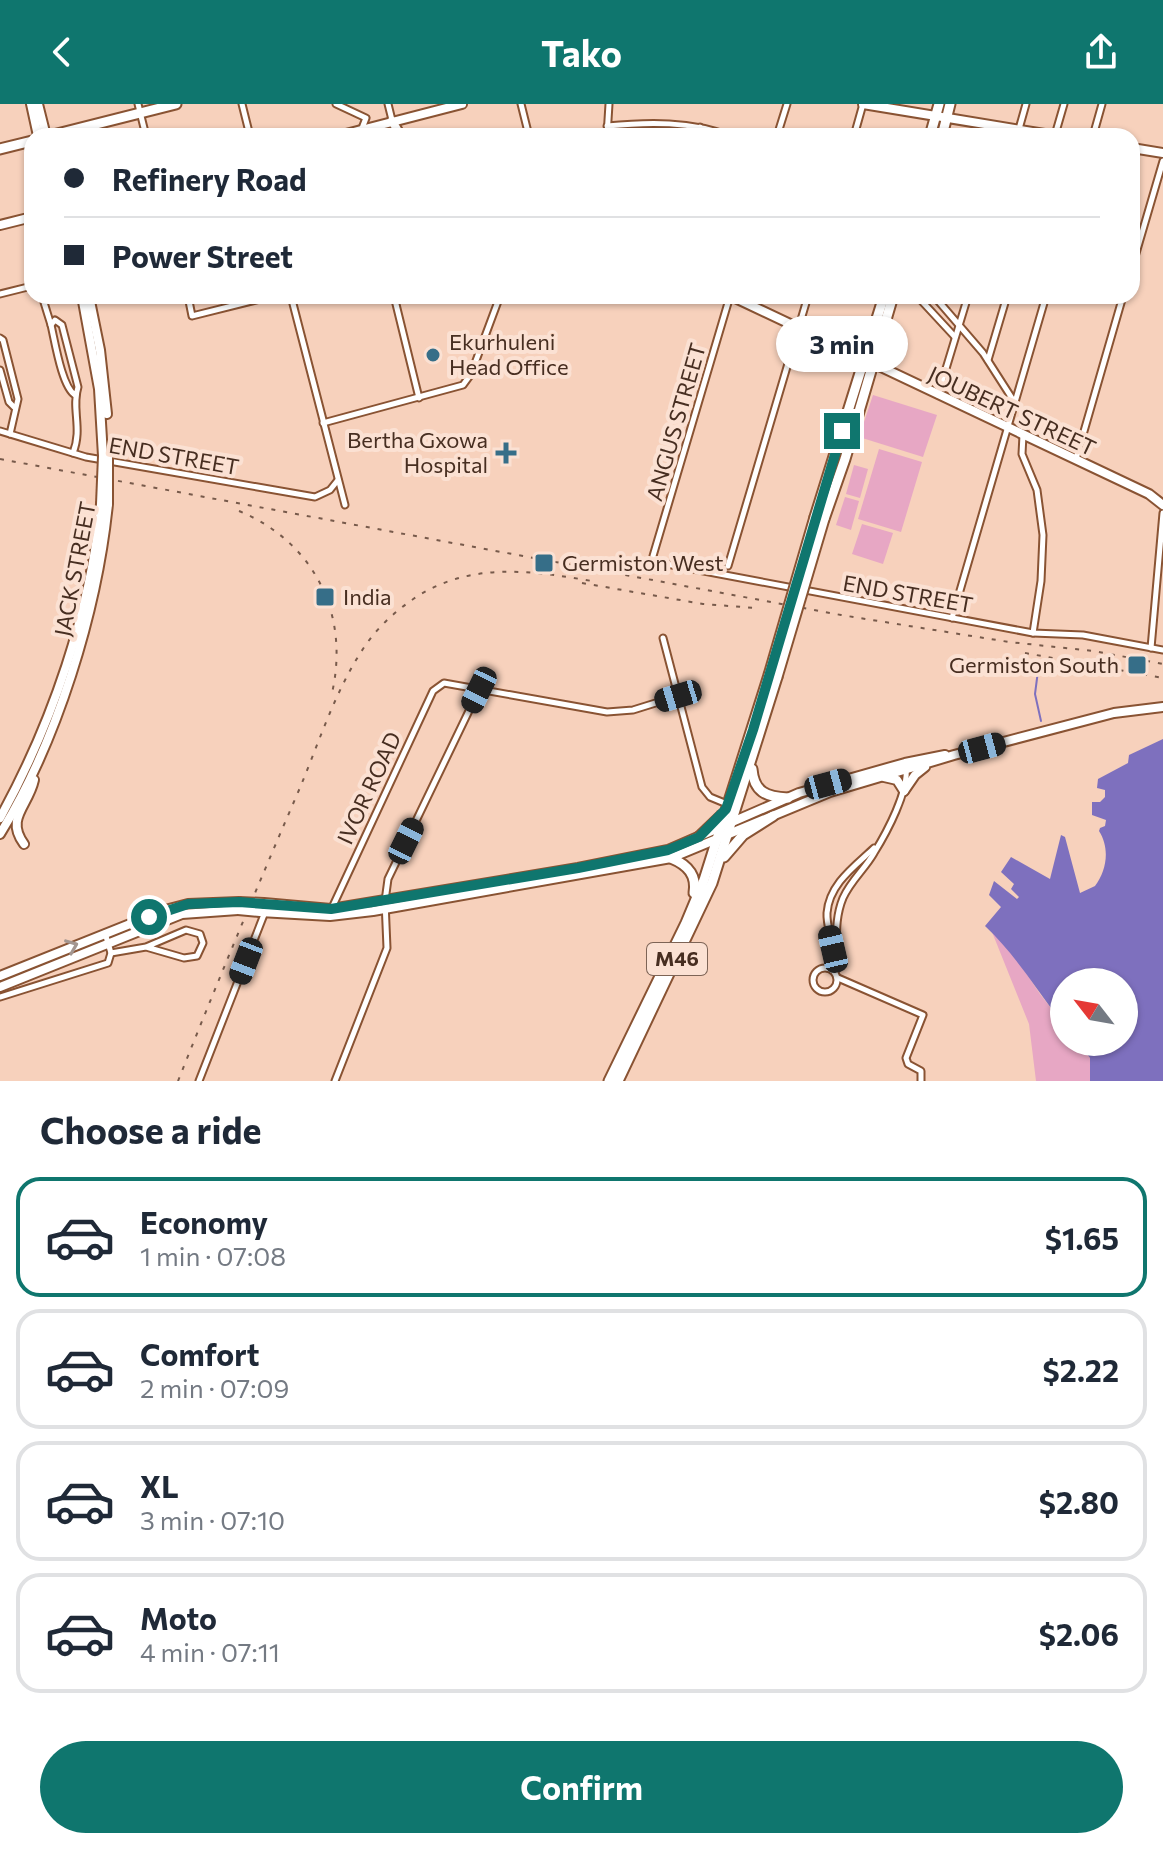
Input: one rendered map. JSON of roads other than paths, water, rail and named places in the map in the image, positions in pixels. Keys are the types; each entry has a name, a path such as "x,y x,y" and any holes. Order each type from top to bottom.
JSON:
{"main road":[{"path":"31,104 36,128"},
{"path":"38,104 45,128"},
{"path":"74,128 139,109 176,104"},
{"path":"373,128 462,104"},
{"path":"863,104 993,128"},
{"path":"932,128 939,104"},
{"path":"944,128 950,104"},
{"path":"392,121 396,128"},
{"path":"0,149 24,143"},
{"path":"1140,149 1163,153"},
{"path":"0,225 24,219"},
{"name":"JACK STREET","path":"84,304 98,377 106,456"},
{"name":"JACK STREET","path":"0,834 37,764 73,667 99,546 106,456 105,388 91,304"},
{"name":"JOUBERT STREET","path":"747,304 1075,460 1149,494 1163,497"},
{"path":"730,807 868,362 882,304"},
{"path":"868,362 890,304"},
{"name":"JOUBERT STREET","path":"1149,494 1163,505"},
{"name":"JACK STREET","path":"0,818 21,779 54,698 99,546"},
{"path":"699,837 730,807 751,762 773,676"},
{"path":"539,878 668,850 754,818 788,798 1114,713 1163,707"},
{"path":"718,866 731,846 743,835 773,816 830,792 954,755"},
{"path":"751,762 752,775 759,790 768,796 788,798"},
{"path":"24,844 17,834 16,821 31,791 37,764"},
{"path":"881,777 897,780 904,791 915,775 929,764"},
{"name":"M46","path":"618,1074 686,923 718,838 732,822 730,807"},
{"name":"M46","path":"609,1081 618,1074 718,866 730,807"},
{"path":"732,822 773,816"},
{"path":"0,976 165,910 239,906 330,913 671,858 718,838"},
{"path":"671,858 686,866 695,879 686,923"},
{"path":"0,987 110,948 188,909"}],"street":[{"path":"242,104 248,128"},
{"path":"336,104 364,117 362,128"},
{"path":"388,104 392,121"},
{"path":"521,104 527,128"},
{"path":"609,104 607,126 664,123 703,128"},
{"path":"780,128 787,104"},
{"path":"856,128 863,104"},
{"path":"1019,128 1026,104"},
{"path":"1057,128 1064,104"},
{"path":"1095,128 1102,104"},
{"path":"1140,240 1163,161"},
{"path":"0,294 24,288"},
{"path":"44,304 66,383 75,395"},
{"path":"190,304 193,314 237,304"},
{"path":"293,304 345,505"},
{"path":"396,304 419,398"},
{"path":"323,423 459,387 467,382 497,304"},
{"name":"ANGUS STREET","path":"653,556 728,304"},
{"path":"728,566 806,304"},
{"path":"924,304 956,338"},
{"path":"942,304 988,360 1015,403"},
{"path":"938,395 966,304"},
{"path":"988,360 1005,304"},
{"path":"952,618 1044,304"},
{"path":"1075,460 1121,304"},
{"path":"51,325 57,320 62,325 78,387 75,395 79,435 73,453"},
{"path":"0,338 18,399 10,434"},
{"path":"0,370 9,402 14,407"},
{"name":"END STREET","path":"0,431 73,453 315,497 330,490 338,480"},
{"path":"1023,435 1022,454 1037,490 1043,535 1041,581 1033,633"},
{"path":"1151,648 1163,513"},
{"name":"END STREET","path":"653,556 659,564 1033,633 1083,635 1163,650"},
{"path":"663,638 702,787 710,797 730,807"},
{"name":"IVOR ROAD","path":"330,913 433,691 441,684 479,690"},
{"path":"335,1081 387,948 387,883 479,690 607,712 633,710 678,696"},
{"path":"906,767 904,791 878,845 848,888 837,918 836,975 836,986 830,991 822,991 816,988 813,981 820,969 828,968 836,975 923,1015 906,1058 908,1064 921,1071 921,1081"},
{"path":"828,968 833,955 827,908 849,870 878,845"},
{"path":"839,883 848,888"},
{"path":"199,1081 264,908"},
{"path":"110,948 146,947 189,959 197,956 203,943 200,934 186,930 146,947"},
{"path":"0,997 108,963 110,948 105,933"}],"waterway":[{"path":"1039,663 1035,694 1041,721"}],"railway":[{"path":"0,459 841,615 1009,642 1094,651 1163,664"},
{"path":"239,511 265,524 288,541 306,561 320,584 336,636 332,693"},
{"path":"178,1081 335,702 351,668 373,635 395,613 421,594 463,577 526,572 592,581"},
{"path":"582,583 703,604 756,608"},
{"path":"1025,653 1163,678"}],"place":[{"name":"Ekurhuleni Head Office","path":"433,355"},
{"name":"Bertha Gxowa Hospital","path":"506,453"},
{"name":"Germiston West","path":"544,563"},
{"name":"India","path":"325,597"},
{"name":"Germiston South","path":"1137,665"}]}
